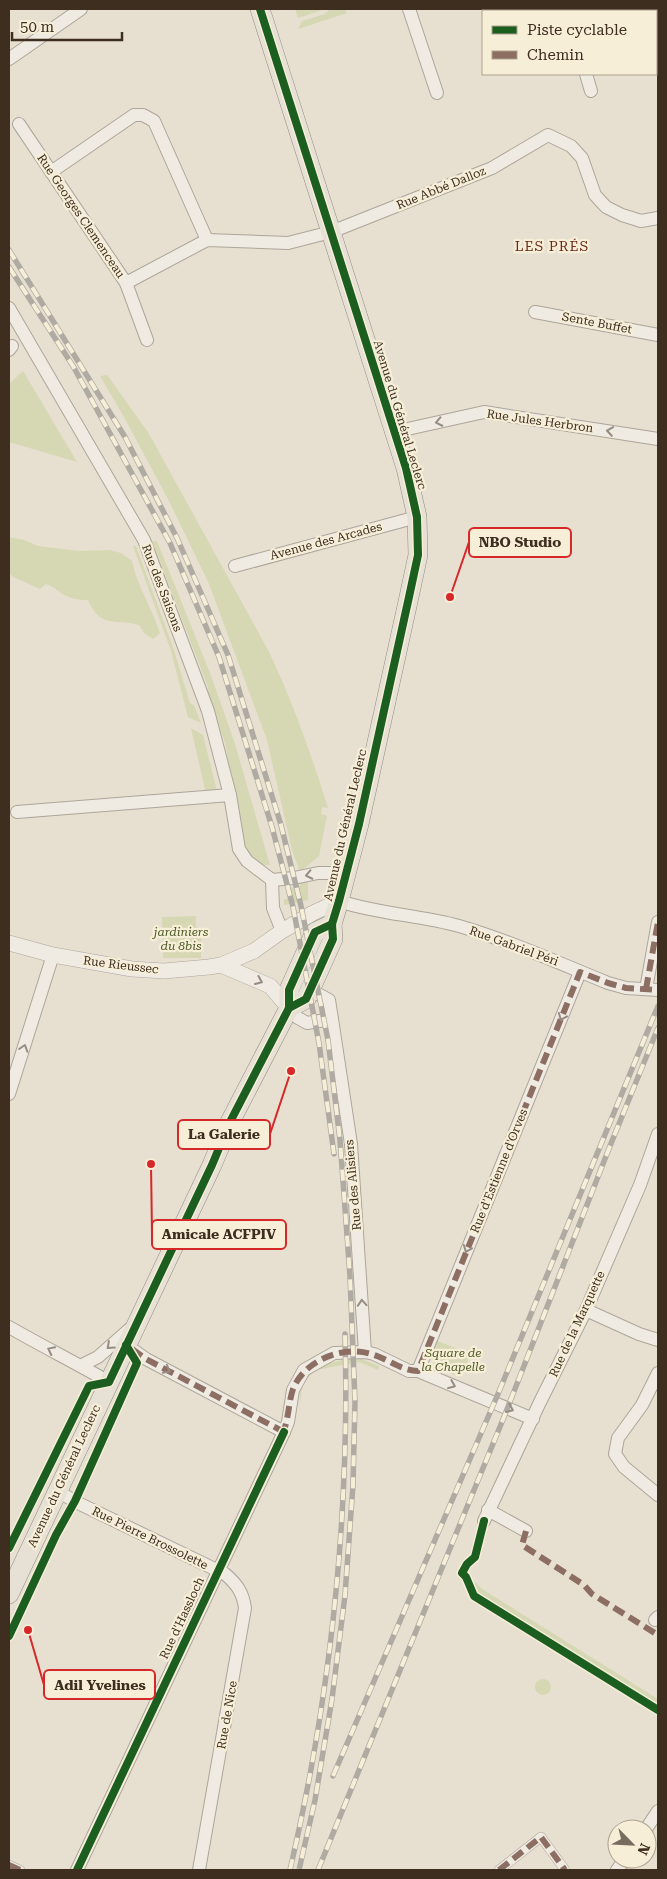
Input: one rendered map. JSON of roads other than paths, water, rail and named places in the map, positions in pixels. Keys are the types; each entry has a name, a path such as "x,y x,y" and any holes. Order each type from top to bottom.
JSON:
{"main road":[{"name":"Avenue du Général Leclerc","path":"260,9 406,468 417,517 418,555 358,824 332,924 333,939 306,999 289,1008"},
{"name":"Avenue du Général Leclerc","path":"9,1594 212,1165 230,1122 289,1008 289,990 315,932 332,924"}],"street":[{"path":"9,59 81,9"},
{"path":"409,9 436,93"},
{"path":"586,75 591,91"},
{"path":"51,172 134,115 143,115 154,121 207,240 126,283"},
{"name":"Rue Georges Clemenceau","path":"18,124 126,283 147,340"},
{"name":"Rue Abbé Dalloz","path":"207,240 288,243 331,232 492,168 548,135 571,146 582,158 595,195 606,207 641,221 658,218"},
{"name":"Rue des Saisons","path":"9,308 144,540 208,711 230,795 239,849 247,862 272,880"},
{"name":"Sente Buffet","path":"535,312 658,335"},
{"name":"Rue Jules Herbron","path":"394,432 484,412 658,439"},
{"name":"Avenue des Arcades","path":"235,566 417,517"},
{"path":"17,812 230,795"},
{"path":"282,931 274,908 272,880 318,873 346,874"},
{"name":"Rue Rieussec","path":"9,943 53,955 132,969 164,971 221,965 254,951 282,931 339,901"},
{"name":"Rue Gabriel Péri","path":"339,901 361,909 462,927 497,938 608,983 626,988 652,990"},
{"path":"652,990 658,922"},
{"path":"9,1094 53,955"},
{"path":"221,965 270,986 298,1018 307,1023 332,1019"},
{"name":"Rue d'Estienne d'Orves","path":"418,1371 580,972"},
{"name":"Rue des Alisiers","path":"310,990 329,1000 351,1144 365,1352"},
{"name":"Rue de la Marquette","path":"526,1531 486,1516 586,1310 640,1185 658,1134"},
{"path":"586,1310 639,1334 658,1340"},
{"path":"82,1365 98,1357 136,1324"},
{"path":"9,1327 82,1365 109,1382"},
{"path":"126,1345 146,1358 284,1432 288,1422 293,1390 304,1370 334,1353 365,1352 409,1371 418,1371 533,1419"},
{"path":"658,1374 642,1405 618,1438 615,1454 624,1467 658,1495"},
{"name":"Rue d'Hassloch","path":"77,1870 284,1432"},
{"name":"Rue Pierre Brossolette","path":"57,1491 78,1503 218,1570"},
{"name":"Rue de Nice","path":"199,1870 246,1608 244,1597 237,1584 226,1574 218,1570"},
{"path":"498,1870 541,1837 565,1870"},
{"path":"9,1865 20,1870"}],"tunnel":[{"path":"552,9 560,10"}],"railway":[{"path":"9,250 125,437 177,538 228,655 281,825 301,906 328,1040 340,1140 350,1276 355,1402 353,1485 345,1595 332,1699 315,1800 299,1870"},
{"path":"9,267 73,366 170,543 219,657 272,827 293,907 319,1043 334,1154"},
{"path":"333,1776 498,1394 658,1006"},
{"path":"318,1870 504,1417 658,1028"},
{"path":"290,1870 317,1737 335,1604 344,1469 345,1334"}],"place":[{"name":"NBO Studio","path":"450,597"},
{"name":"La Galerie","path":"291,1071"},
{"name":"Amicale ACFPIV","path":"151,1164"},
{"name":"Adil Yvelines","path":"28,1630"}],"district":[{"name":"LES PRÉS","path":"552,246"}],"park label":[{"name":"jardiniers du 8bis","path":"181,939"},
{"name":"Square de la Chapelle","path":"453,1360"}]}
